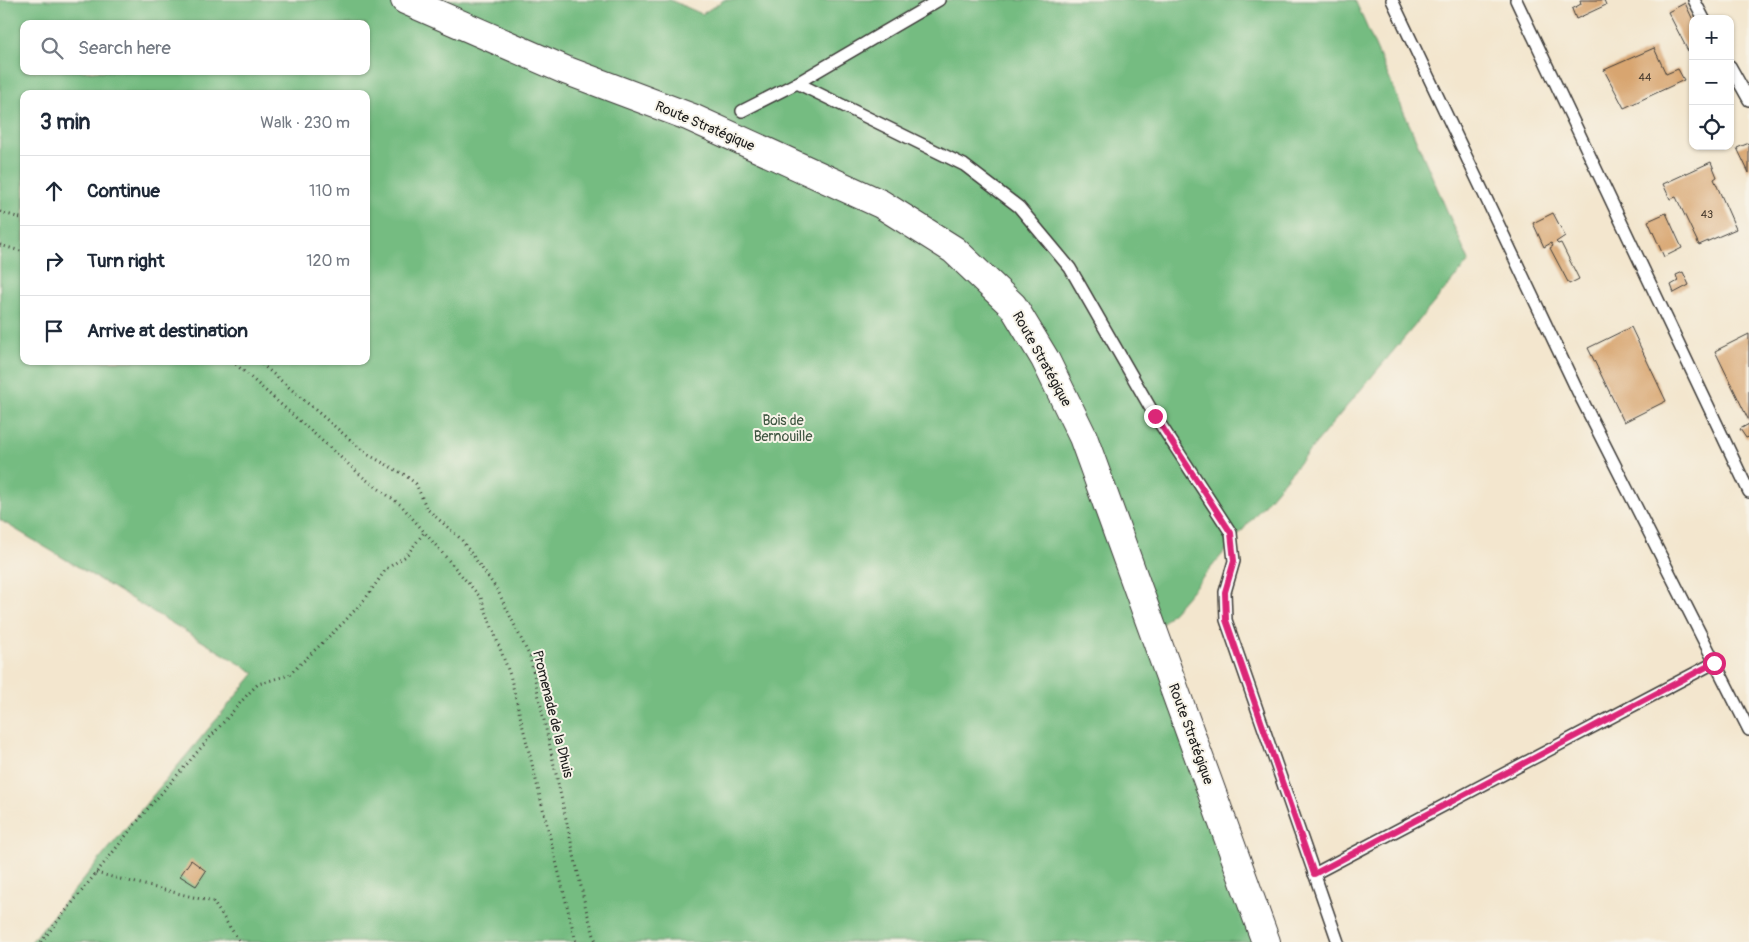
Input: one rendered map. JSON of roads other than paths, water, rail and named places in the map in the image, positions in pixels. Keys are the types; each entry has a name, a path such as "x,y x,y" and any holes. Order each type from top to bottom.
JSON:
{"street":[{"name":"Route Stratégique","path":"405,0 565,70 690,117 881,204 954,250 1013,306 1045,359 1083,437 1266,942"}],"lane":[{"path":"742,111 798,83 939,0"},
{"path":"1392,0 1577,390 1749,730"},
{"path":"1516,0 1749,492"},
{"path":"1694,0 1702,15"},
{"path":"1734,73 1749,100"},
{"path":"798,83 964,165 1018,207 1070,268 1155,416 1231,533 1234,561 1225,592 1226,620 1338,942"},
{"path":"1314,874 1714,663"}],"park label":[{"name":"Bois de Bernouille","path":"783,428"}]}
